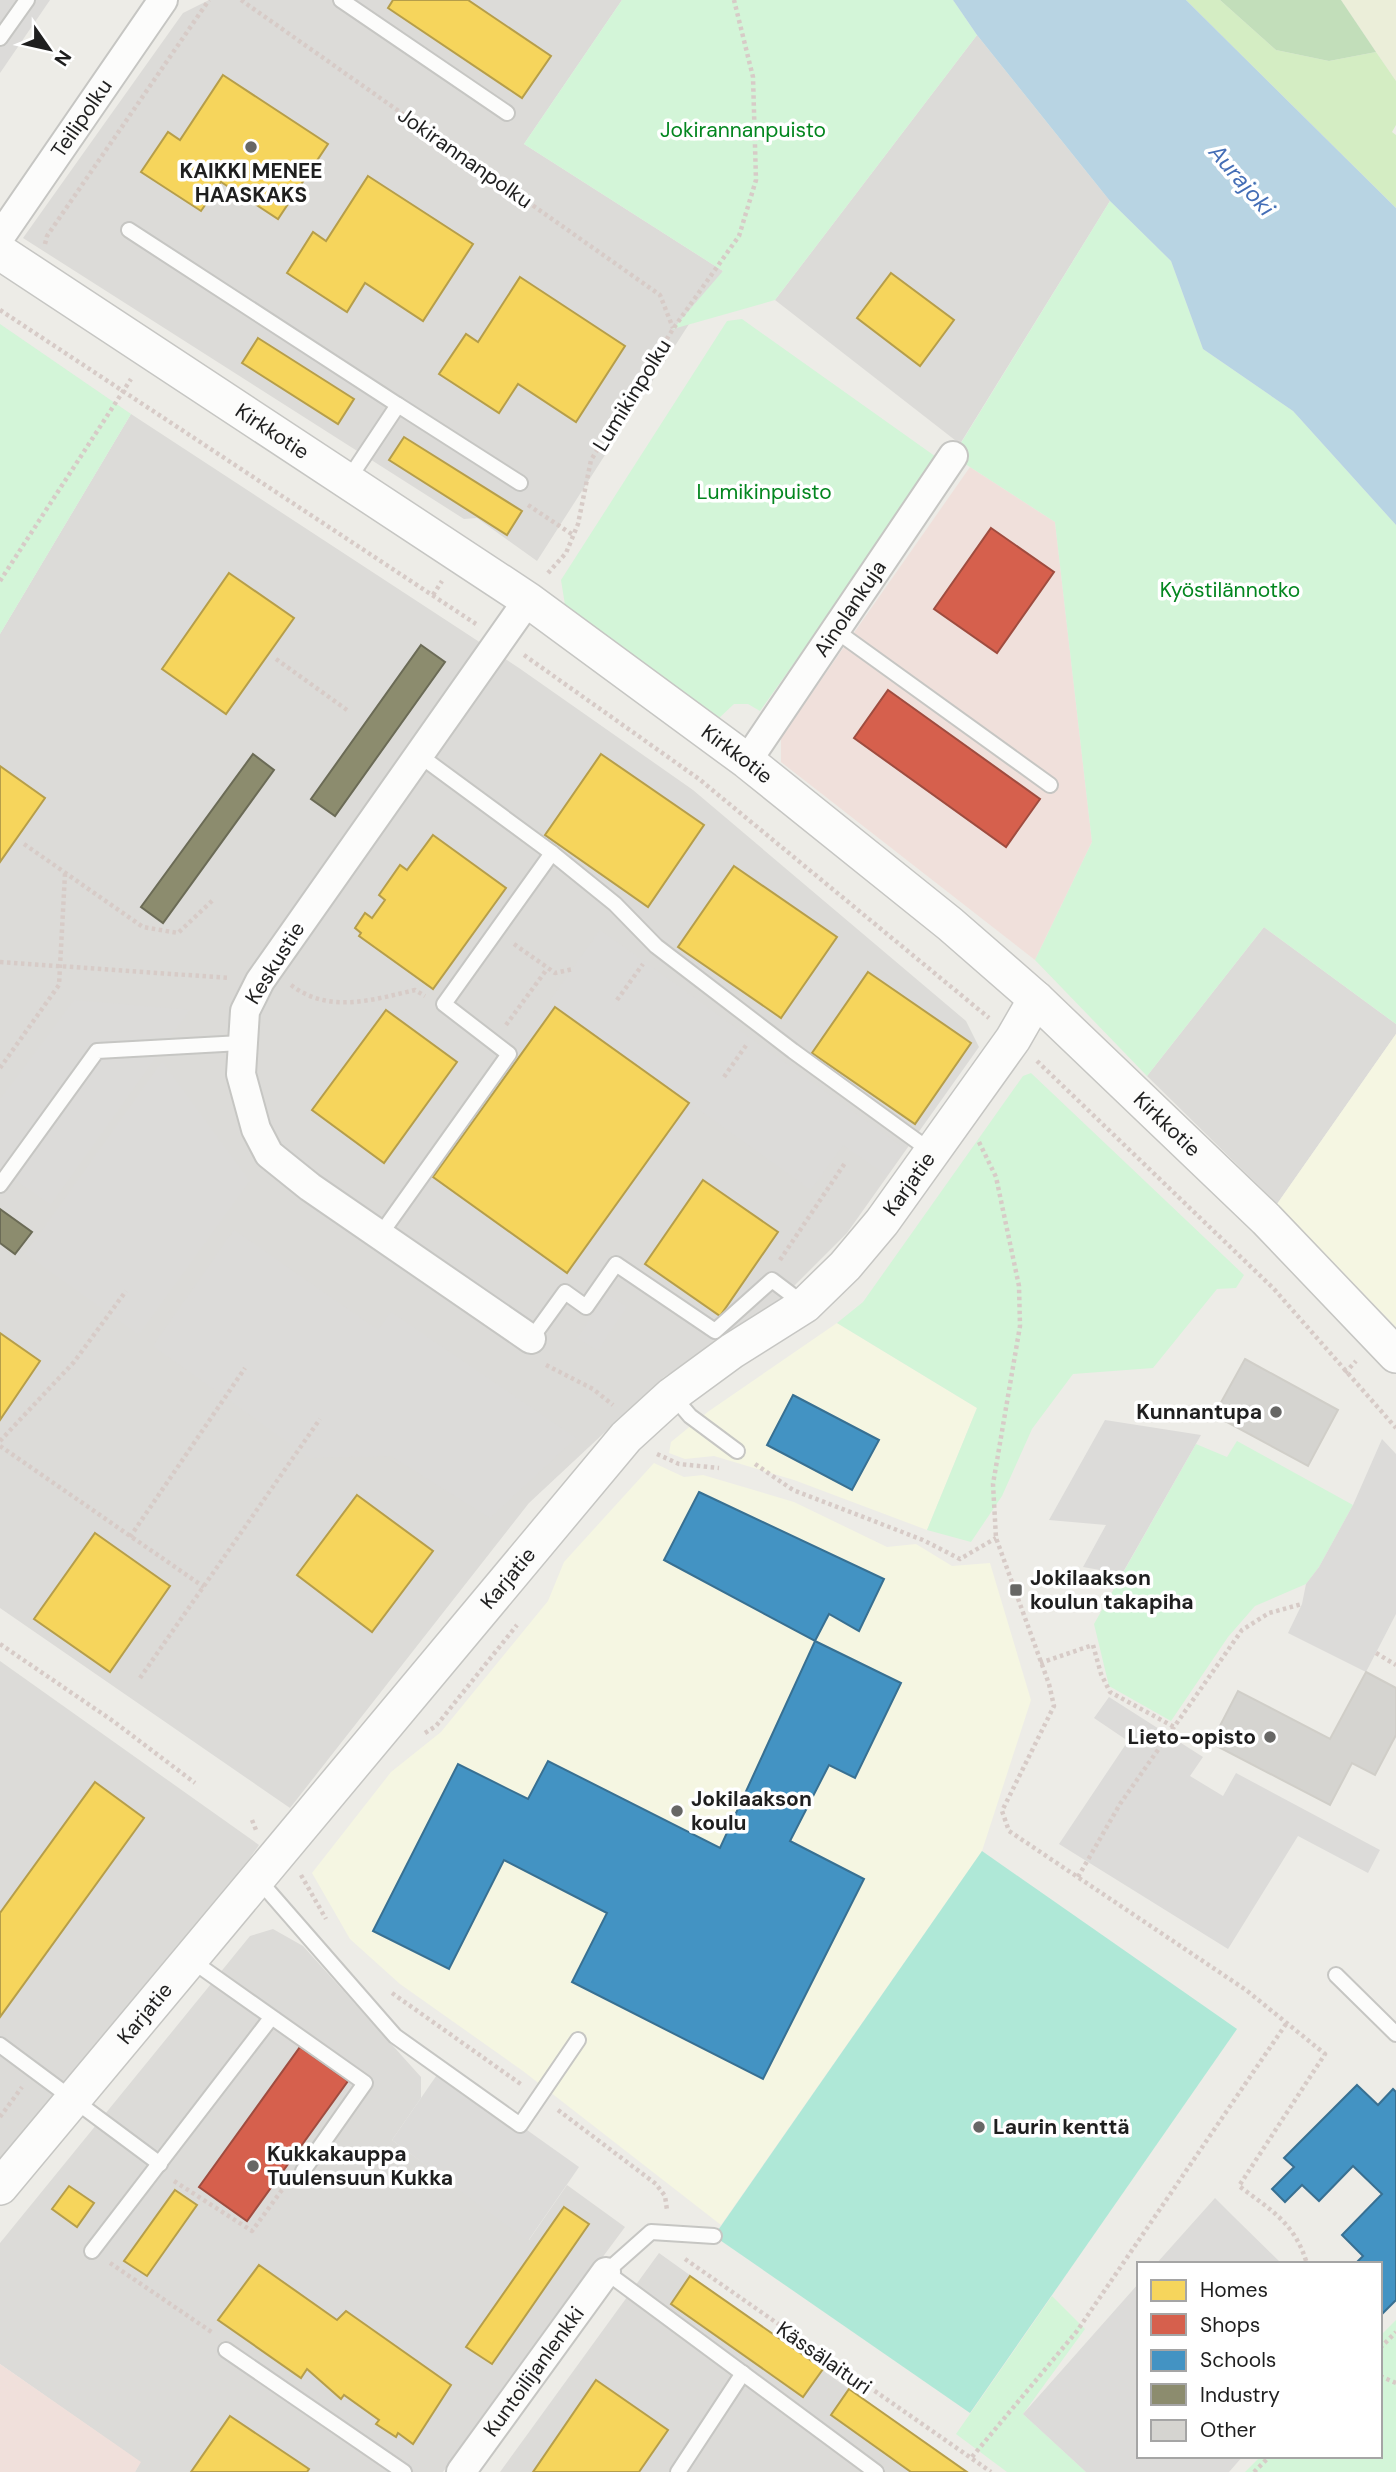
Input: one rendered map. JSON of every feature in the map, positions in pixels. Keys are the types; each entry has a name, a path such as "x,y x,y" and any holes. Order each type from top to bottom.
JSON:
{"street":[{"name":"Teilipolku","path":"0,237 163,0"},
{"name":"Kirkkotie","path":"0,252 347,481 537,588 950,924 1036,999 1266,1219 1396,1355"},
{"name":"Ainolankuja","path":"747,761 953,456"},
{"name":"Keskustie","path":"531,1339 310,1187 270,1154 247,1103 241,1074 241,1043 244,1011 260,981 537,588"},
{"name":"Karjatie","path":"0,2187 592,1475 636,1426 681,1406 732,1351 805,1305 882,1222 1013,1039 1036,999"},
{"name":"Kuntoilijanlenkki","path":"461,2472 606,2272"}],"lane":[{"path":"0,38 27,0"},
{"path":"341,0 508,113"},
{"path":"129,230 520,483"},
{"path":"347,481 398,404"},
{"path":"835,630 1050,785"},
{"path":"419,755 552,853 615,904 656,946 932,1152"},
{"path":"380,1235 509,1054 444,1004 552,853"},
{"path":"0,1185 97,1051 241,1043"},
{"path":"531,1339 565,1292 586,1307 616,1264 715,1331 772,1280 805,1305"},
{"path":"681,1406 737,1451"},
{"path":"257,1878 395,2036 520,2125 578,2040"},
{"path":"190,1960 365,2083 303,2171"},
{"path":"1336,1975 1396,2034"},
{"path":"92,2252 271,2018"},
{"path":"0,2045 75,2098 157,2167"},
{"path":"714,2236 651,2232 606,2272 876,2472"},
{"path":"226,2350 404,2472"},
{"path":"678,2472 743,2373"}],"path":[{"path":"44,248 47,236 209,0"},
{"name":"Jokirannanpolku","path":"241,0 660,295 673,329"},
{"name":"Lumikinpolku","path":"537,588 566,553 591,460 673,329 739,236 756,180 753,77 734,0"},
{"path":"0,310 122,393 502,640 699,779 1013,1039 1104,1122 1274,1289 1396,1428"},
{"path":"0,581 149,351"},
{"path":"520,483 529,508 573,535"},
{"path":"276,659 348,710"},
{"path":"24,844 142,927 178,933 214,899"},
{"path":"0,1068 59,985 58,964 65,873"},
{"path":"495,931 555,973 573,969"},
{"path":"617,1000 656,946"},
{"path":"0,962 232,978"},
{"path":"283,979 321,1001 351,1003 415,990 438,1006 444,1004"},
{"path":"724,1077 760,1026"},
{"path":"978,1140 996,1177 1019,1286 1020,1326 993,1484 996,1538 1049,1685 1054,1706 1002,1811 1009,1831 1247,1990 1286,2024 1304,2034 1325,2054 1239,2186 1276,2214 1300,2238 1306,2262"},
{"path":"772,1280 777,1264 845,1163"},
{"path":"0,1441 74,1362 126,1291"},
{"path":"130,1537 245,1368"},
{"path":"681,1406 650,1451 679,1464 718,1468 737,1451 793,1490 923,1540 960,1559 996,1538"},
{"path":"140,1678 320,1419"},
{"path":"0,1446 204,1587"},
{"path":"1078,1877 1121,1804 1242,1630 1269,1613 1301,1604"},
{"path":"424,1734 436,1726 524,1615"},
{"path":"0,1644 113,1721 195,1783"},
{"path":"1040,1663 1093,1645 1101,1674 1110,1692 1176,1728"},
{"path":"1376,1653 1396,1665"},
{"path":"299,1872 330,1925"},
{"path":"386,1987 396,1997"},
{"path":"972,2457 1077,2331 1286,2024"},
{"path":"0,2117 35,2069"},
{"path":"157,2167 252,2231 285,2184 303,2171"},
{"name":"Kässälaituri","path":"667,2231 680,2254 701,2272 991,2472"},
{"path":"1382,2346 1396,2332"},
{"path":"1254,2472 1268,2458"}],"shaded area":[{"path":"0,0 50,0 0,73"},
{"path":"209,0 622,0 524,144 723,271 537,561 477,518 464,519 23,238 183,13"},
{"path":"1341,0 1396,0 1396,81 1376,52"},
{"path":"977,35 1110,201 960,444 775,300"},
{"path":"131,414 519,668 693,790 966,1021 979,1047 847,1233 777,1303 664,1377 529,1503 290,1808 0,1608 0,634"},
{"path":"970,467 1055,522 1092,842 1035,960 781,762 781,737"},
{"path":"1264,927 1396,1024 1396,1034 1277,1204 1147,1076"},
{"path":"600,930 905,1149 886,1175 843,1145 811,1190 549,1002"},
{"path":"74,1000 190,1010 51,1205 0,1170 0,1099"},
{"path":"1396,1034 1396,1327 1277,1204"},
{"path":"162,1061 250,1181 139,1335 25,1254"},
{"path":"234,1230 378,1330 391,1312 576,1438 490,1518 391,1456 310,1458 153,1346"},
{"path":"607,1294 627,1307 598,1351 577,1338"},
{"path":"837,1323 977,1408 927,1530 794,1480 714,1456 685,1459 669,1453 671,1442 709,1411"},
{"path":"1105,1420 1201,1435 1122,1574 1083,1567 1106,1525 1049,1520"},
{"path":"1382,1439 1396,1454 1396,1614 1366,1672 1288,1633 1302,1604 1306,1584 1319,1567 1353,1505"},
{"name":"Jokilaakson koulu","path":"654,1463 684,1477 703,1475 794,1502 887,1547 916,1544 952,1566 990,1563 1031,1700 982,1851 721,2225 523,2071 400,1984 350,1939 312,1873 391,1772 441,1732 548,1601 564,1562"},
{"path":"0,1661 259,1845 220,1901 0,2161"},
{"path":"1109,1697 1203,1757 1190,1776 1223,1796 1236,1773 1380,1850 1368,1873 1298,1836 1228,1949 1059,1844 1128,1741 1094,1718"},
{"path":"273,1929 303,1946 421,2077 421,2098 392,2140 529,2240 567,2185 625,2227 443,2472 135,2472 140,2462 0,2364 0,2243 250,1936"},
{"path":"441,2069 579,2167 528,2241 392,2140"},
{"path":"1215,2198 1280,2262 1158,2262"},
{"path":"659,2253 849,2389 967,2472 500,2472"},
{"path":"1137,2285 1137,2458 1241,2458 1229,2472 1086,2472 1023,2414"},
{"path":"0,2364 141,2462 135,2472 0,2472"}],"green space":[{"name":"Jokirannanpuisto","path":"622,0 953,0 977,35 775,300 673,329 723,271 524,144"},
{"path":"1186,0 1220,0 1276,50 1329,61 1376,52 1396,81 1396,125 1392,132 1396,135 1396,208"},
{"path":"1220,0 1341,0 1376,52 1329,61 1276,50"},
{"name":"Kyöstilännotko","path":"1110,201 1171,261 1203,349 1293,411 1396,525 1396,1024 1264,927 1147,1076 1035,960 1092,842 1055,522 953,456"},
{"name":"Lumikinpuisto","path":"742,319 939,459 760,711 748,704 734,704 718,719 565,605 561,580 727,321"},
{"path":"0,324 131,414 0,634"},
{"path":"1031,1073 1244,1275 1236,1288 1217,1289 1153,1368 1073,1374 1032,1429 1002,1496 971,1542 927,1530 977,1408 837,1323 863,1302 1023,1076"},
{"path":"1237,1441 1353,1505 1319,1567 1306,1584 1255,1606 1228,1637 1171,1721 1109,1686 1094,1624 1196,1444 1227,1457"},
{"name":"Laurin kenttä","path":"982,1851 1237,2029 970,2413 714,2236"},
{"path":"1052,2296 1085,2329 1023,2414 1086,2472 1007,2472 956,2434"},
{"path":"1396,2320 1396,2472 1245,2472 1259,2458 1382,2458 1382,2334"}],"water":[{"name":"Aurajoki","path":"953,0 1186,0 1396,208 1396,525 1293,411 1203,349 1171,261 1110,201 977,35"}],"building: Homes":[{"path":"393,0 468,0 551,56 522,98 388,8"},
{"path":"223,75 328,144 278,219 221,182 201,211 141,172 168,132 180,140"},
{"path":"368,176 473,244 423,321 365,283 347,312 287,273 313,232 326,241"},
{"path":"891,273 954,320 920,366 857,318"},
{"path":"520,277 625,346 576,422 518,384 499,413 439,374 466,334 478,342"},
{"path":"258,338 354,399 338,424 242,363"},
{"path":"404,437 522,511 507,535 389,460"},
{"path":"229,573 294,618 226,714 162,669"},
{"path":"601,754 704,825 648,907 545,835"},
{"path":"0,766 45,798 0,862"},
{"path":"433,835 506,888 433,989 359,936 361,933 355,928 365,913 372,918 385,900 379,895 400,865 407,870"},
{"path":"734,866 837,937 781,1018 678,947"},
{"path":"868,972 971,1043 915,1124 812,1053"},
{"path":"555,1007 689,1103 567,1273 433,1177"},
{"path":"386,1010 457,1062 384,1163 312,1110"},
{"path":"703,1180 778,1232 720,1316 645,1264"},
{"path":"0,1333 40,1361 0,1420"},
{"path":"357,1495 433,1551 372,1632 297,1575"},
{"path":"95,1533 170,1586 110,1672 34,1619"},
{"path":"95,1782 144,1818 0,2017 0,1913"},
{"path":"69,2186 94,2203 77,2227 52,2209"},
{"path":"175,2190 197,2205 147,2276 124,2261"},
{"path":"564,2207 589,2224 492,2364 466,2347"},
{"path":"259,2265 337,2320 346,2311 451,2385 413,2444 398,2433 396,2437 376,2424 379,2420 344,2395 341,2399 307,2369 301,2378 218,2320"},
{"path":"690,2276 823,2369 803,2397 671,2304"},
{"path":"596,2380 668,2430 639,2472 533,2472"},
{"path":"849,2389 967,2472 911,2472 831,2415"},
{"path":"230,2416 309,2469 307,2472 191,2472"}],"building: Shops":[{"path":"991,528 1054,572 997,653 934,609"},
{"path":"888,690 1040,799 1006,847 854,738"},
{"path":"300,2047 348,2081 247,2221 199,2187"}],"building: Schools":[{"path":"793,1395 879,1440 852,1490 767,1445"},
{"path":"699,1492 884,1579 859,1631 829,1614 815,1641 664,1560"},
{"path":"815,1641 901,1683 855,1778 829,1765 790,1841 864,1879 763,2079 572,1982 607,1913 504,1860 449,1969 373,1931 458,1764 528,1799 548,1761 720,1848"},
{"path":"1357,2085 1378,2105 1393,2089 1396,2092 1396,2300 1382,2314 1382,2262 1357,2262 1363,2256 1342,2235 1382,2194 1353,2166 1319,2201 1302,2185 1285,2202 1272,2189 1294,2167 1284,2158"}],"building: Industry":[{"path":"421,645 445,662 335,816 311,799"},
{"path":"253,754 274,770 163,923 141,907"},
{"path":"0,1209 32,1232 15,1254 0,1243"}],"building: Other":[{"name":"Kunnantupa","path":"1245,1359 1338,1410 1308,1466 1214,1415"},
{"name":"Lieto-opisto","path":"1366,1672 1396,1688 1396,1735 1375,1775 1352,1763 1330,1805 1211,1743 1238,1691 1330,1739"}],"place":[{"name":"KAIKKI MENEE HAASKAKS","path":"251,147"},
{"name":"Kunnantupa","path":"1276,1412"},
{"name":"Jokilaakson koulun takapiha","path":"1016,1590"},
{"name":"Lieto-opisto","path":"1270,1737"},
{"name":"Jokilaakson koulu","path":"677,1811"},
{"name":"Laurin kenttä","path":"979,2127"},
{"name":"Kukkakauppa Tuulensuun Kukka","path":"253,2166"}]}
